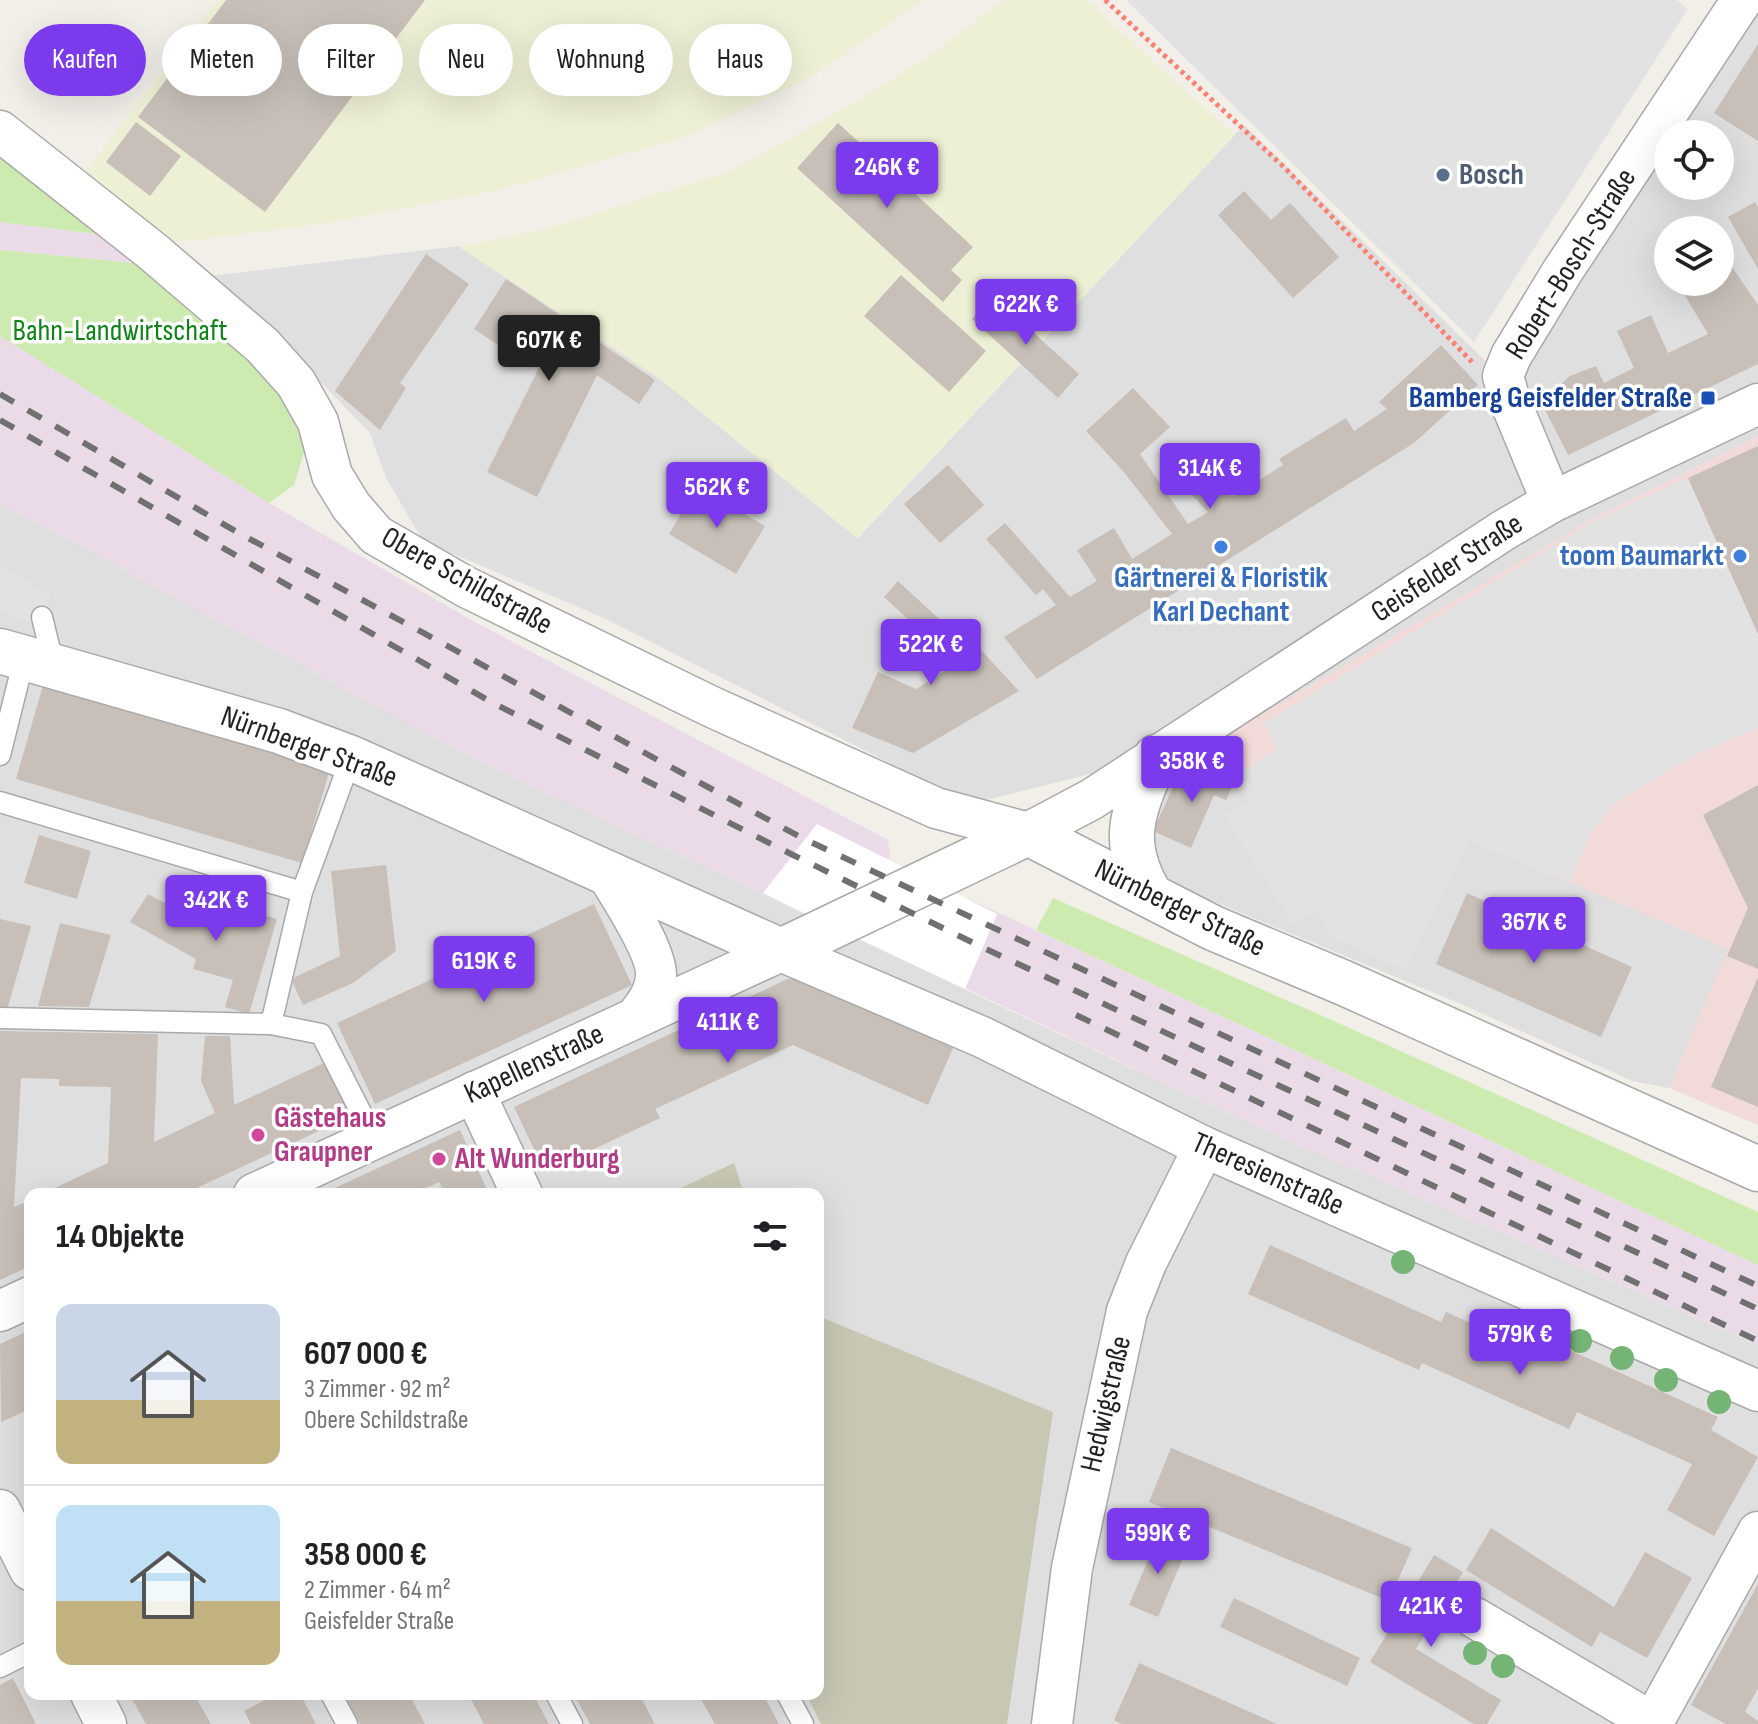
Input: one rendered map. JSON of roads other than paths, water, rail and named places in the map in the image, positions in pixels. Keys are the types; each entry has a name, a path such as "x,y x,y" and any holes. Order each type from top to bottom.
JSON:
{"street":[{"name":"Robert-Bosch-Straße","path":"1552,502 1510,401 1503,376 1511,356 1562,272 1742,0"},
{"name":"Obere Schildstraße","path":"0,131 152,251 263,346 296,383 318,422 332,475 351,506 376,535 466,587 712,707 936,808 1028,833"},
{"name":"Geisfelder Straße","path":"1028,833 1092,799 1504,530 1552,502 1758,404"},
{"name":"Nürnberger Straße","path":"26,659 279,731 351,758 781,951"},
{"path":"1151,896 1136,871 1132,824 1135,808 1156,757"},
{"name":"Nürnberger Straße","path":"1028,833 1213,928 1344,983 1758,1169"},
{"path":"781,951 1028,833"},
{"path":"607,874 628,907 657,973 653,995 637,1016"},
{"name":"Kapellenstraße","path":"267,1188 781,951"},
{"name":"Theresienstraße","path":"781,951 982,1037 1204,1147 1758,1391"},
{"path":"474,1092 519,1188"},
{"name":"Hedwigstraße","path":"1052,1724 1072,1568 1127,1311 1146,1263 1204,1147"},
{"path":"0,1311 24,1300"},
{"path":"0,1510 24,1558"},
{"path":"1475,1618 1653,1724 1758,1532"},
{"path":"94,1700 106,1724"}],"lane":[{"path":"0,755 26,659 42,617"},
{"path":"271,1024 302,892 351,758"},
{"path":"0,802 302,892"},
{"path":"0,1018 271,1024 321,1034 374,1138"},
{"path":"0,1667 24,1655"},
{"path":"334,1700 347,1724"},
{"path":"559,1700 572,1724"},
{"path":"790,1700 803,1724"}],"railway":[{"path":"0,394 237,532 802,838 1758,1286"},
{"path":"0,420 493,703 793,855 986,949 1758,1309"},
{"path":"1076,1015 1758,1341"}],"place":[{"name":"Bosch","path":"1443,175"},
{"name":"Bamberg Geisfelder Straße","path":"1708,398"},
{"name":"Gärtnerei & Floristik Karl Dechant","path":"1221,547"},
{"name":"toom Baumarkt","path":"1740,556"},
{"name":"Gästehaus Graupner","path":"258,1135"},
{"name":"Alt Wunderburg","path":"439,1159"}],"park label":[{"name":"Bahn-Landwirtschaft","path":"120,331"}]}
